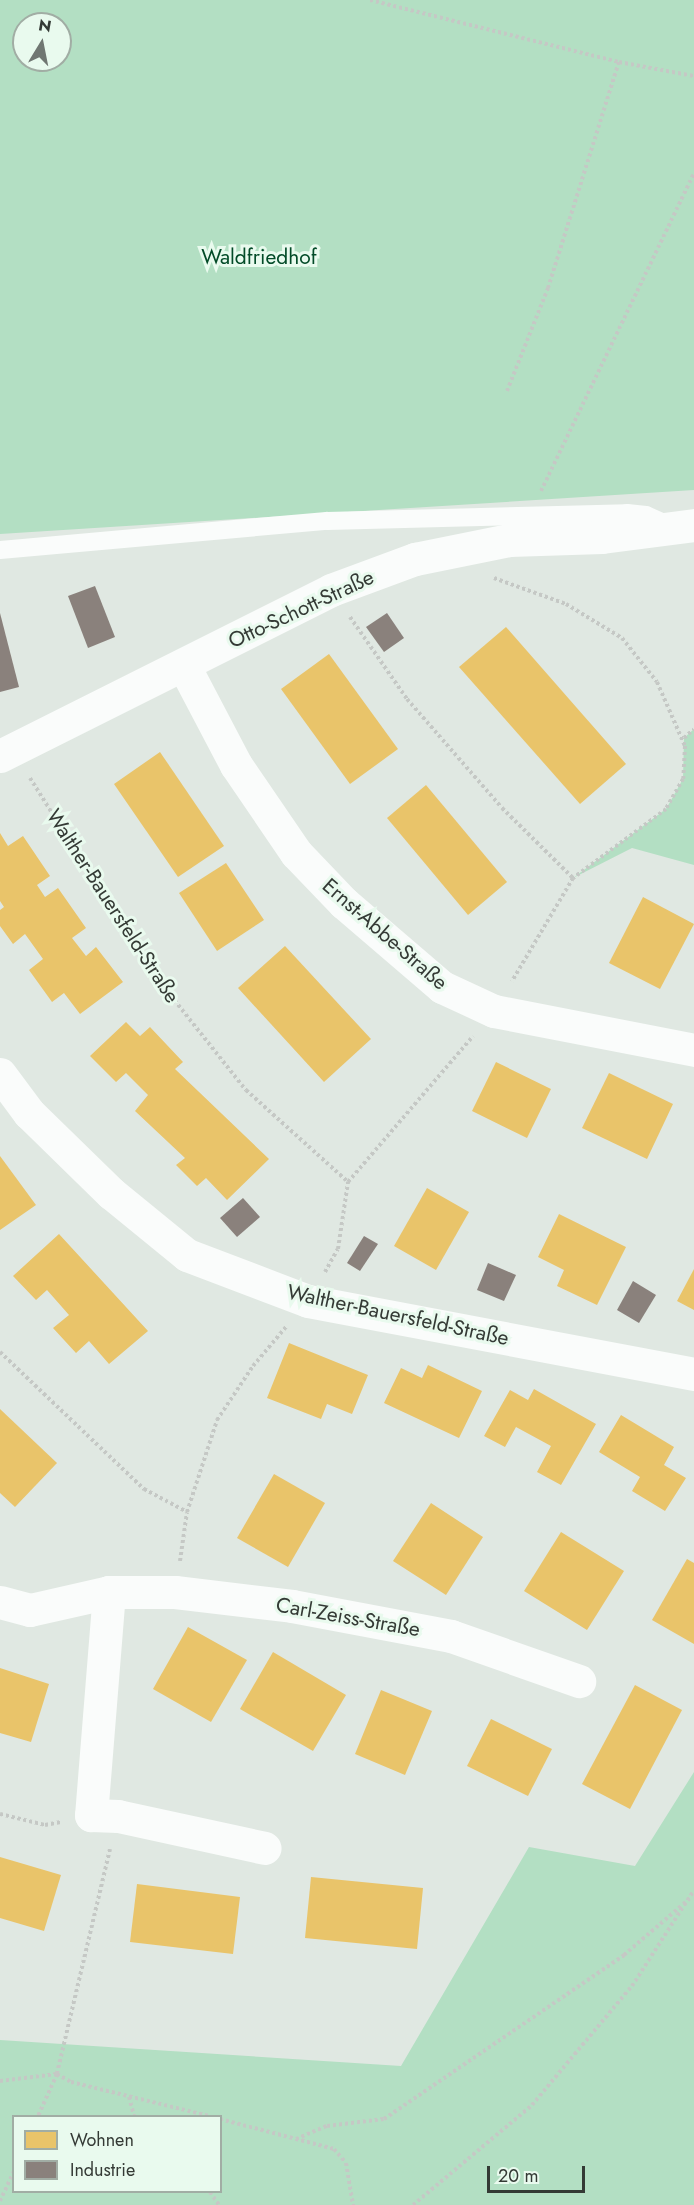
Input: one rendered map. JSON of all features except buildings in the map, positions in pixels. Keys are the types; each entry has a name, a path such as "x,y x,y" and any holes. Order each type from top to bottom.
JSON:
{"street":[{"name":"Otto-Schott-Straße","path":"6,753 184,666 331,590 415,559 509,540 602,537 682,526"},
{"name":"Ernst-Abbe-Straße","path":"184,666 236,765 296,853 344,903 442,987 494,1011 694,1050"},
{"name":"Walther-Bauersfeld-Straße","path":"0,1074 29,1113 111,1193 187,1255 308,1301 694,1374"},
{"name":"Carl-Zeiss-Straße","path":"0,1602 30,1610 109,1592 176,1592 292,1606 451,1636 579,1681"},
{"path":"109,1592 105,1816 265,1848"}],"lane":[{"path":"0,550 327,520 453,520 530,513 627,513 646,515 682,526"}],"path":[{"path":"370,0 619,62 694,76"},
{"path":"507,391 548,288 619,62"},
{"path":"530,513 694,173"},
{"path":"331,590 407,699 502,808 573,878"},
{"path":"684,738 694,729"},
{"name":"Walther-Bauersfeld-Straße","path":"6,753 152,972 246,1090 348,1182"},
{"path":"0,1352 144,1489 187,1512"},
{"path":"0,1814 45,1825 105,1816 57,2074 38,2115"},
{"path":"413,2205 532,2106 632,1986 694,1890"},
{"path":"296,2139 327,2126 384,2119 624,1955 689,1899"},
{"path":"0,2081 57,2074 71,2082 205,2115"},
{"path":"129,2096 134,2115"},
{"path":"222,2120 334,2149 345,2163 353,2205"},
{"path":"0,2200 12,2175"}],"green space":[{"name":"Waldfriedhof","path":"0,0 694,0 694,490 0,534"},
{"path":"694,729 694,865 632,848 573,878 666,809 683,779 684,738"},
{"path":"694,1772 694,2205 0,2205 0,2040 401,2066 529,1847 635,1866"}]}
